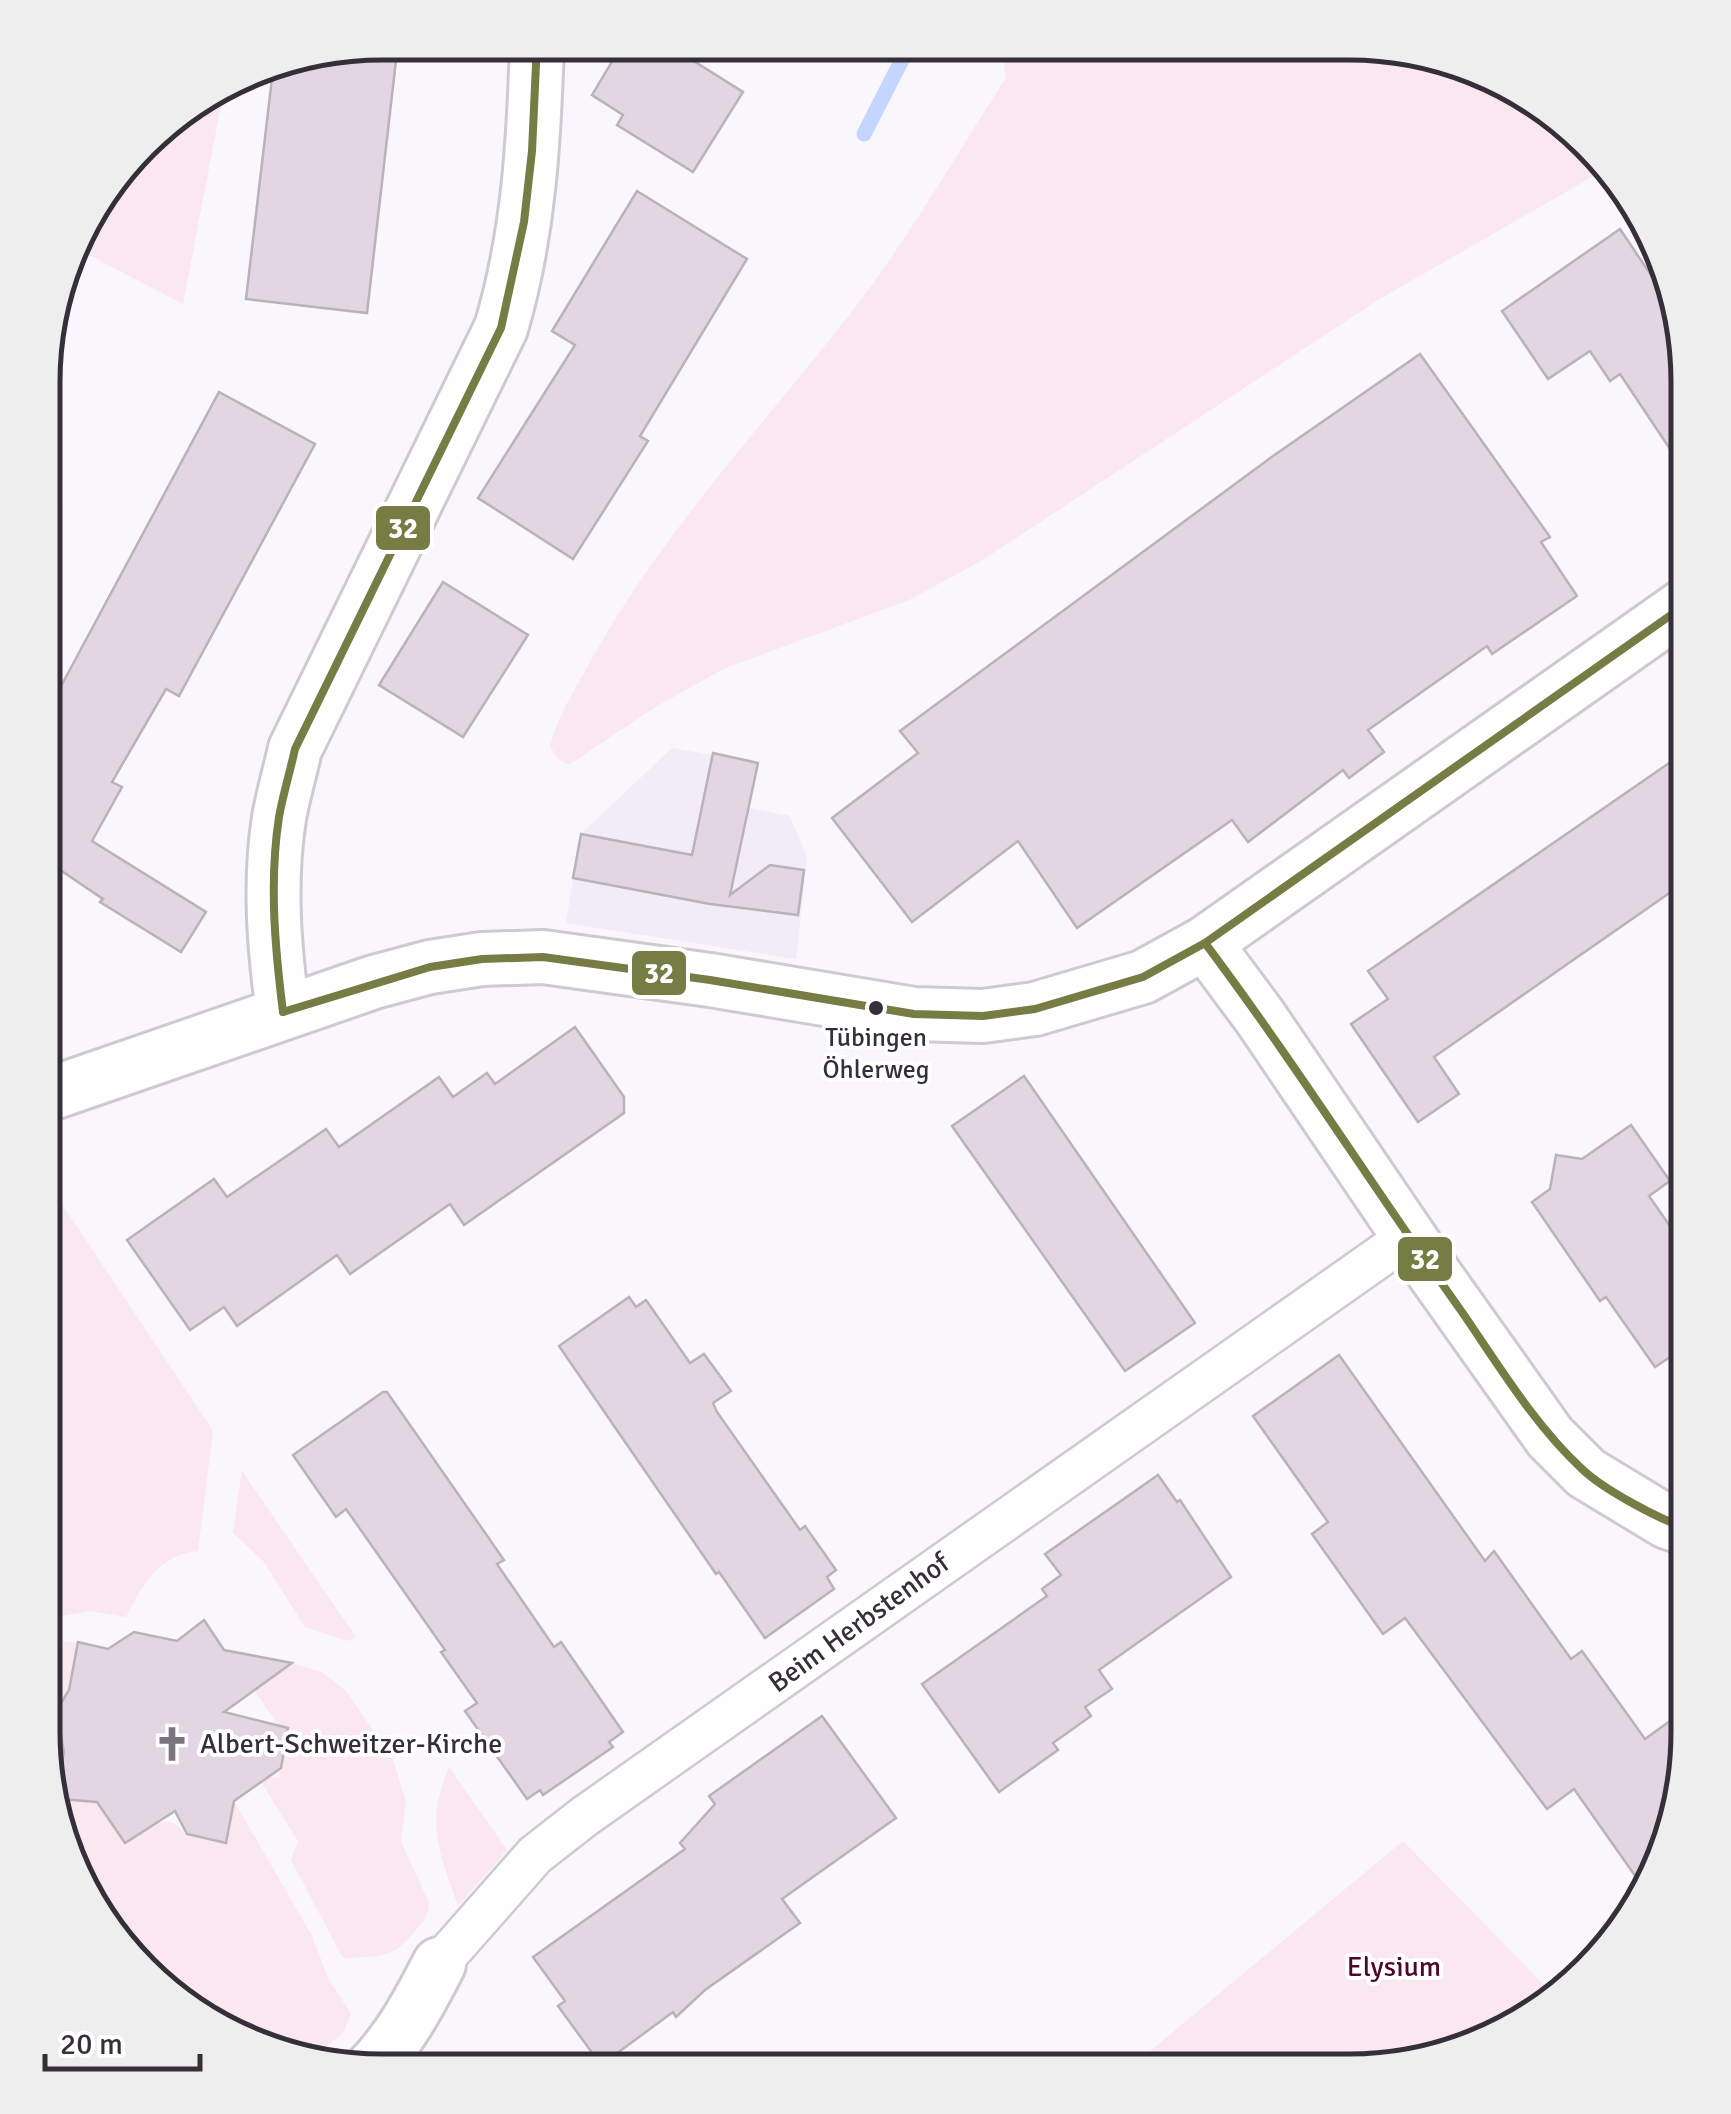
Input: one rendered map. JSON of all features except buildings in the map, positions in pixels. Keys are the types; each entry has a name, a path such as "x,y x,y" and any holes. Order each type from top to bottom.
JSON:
{"street":[{"path":"283,1012 274,944 274,889 279,818 295,749 501,328 516,276 528,206 536,61"},
{"path":"60,1090 374,982 430,967 482,959 543,957 914,1014 983,1016 1035,1009 1143,977 1205,944 1671,615"},
{"path":"1205,944 1550,1437 1586,1473 1670,1523"},
{"name":"Beim Herbstenhof","path":"387,2053 439,1964 536,1854 1409,1236"}],"shaded area":[{"path":"672,748 758,763 749,808 790,816 807,858 796,959 566,923 581,834"}],"green space":[{"path":"1003,60 1391,63 1432,71 1510,103 1561,140 1595,175 1378,300 981,561 909,600 723,669 652,709 569,765 558,759 550,746 557,725 616,618 710,486 869,289 1006,78"},
{"path":"221,104 183,304 87,254 114,203 140,170 170,140"},
{"path":"63,1206 213,1431 198,1551 162,1565 145,1583 126,1617 90,1611 60,1616"},
{"path":"242,1471 356,1637 347,1641 305,1627 264,1562 233,1533"},
{"path":"60,1642 83,1643 60,1714"},
{"path":"292,1663 322,1672 346,1691 393,1760 406,1801 401,1842 429,1908 407,1940 383,1955 343,1958 291,1860 298,1841 261,1782 269,1776 279,1778 288,1728 279,1726 254,1690"},
{"path":"449,1767 507,1850 458,1906 440,1853 436,1822"},
{"path":"68,1800 97,1802 126,1843 163,1822 172,1822 187,1835 226,1842 234,1801 312,1936 328,1978 351,2014 343,2033 324,2049 279,2037 203,2000 154,1960 103,1893 85,1855"},
{"name":"Elysium","path":"1403,1841 1546,1986 1491,2021 1412,2048 1370,2053 1148,2053"}],"waterway":[{"path":"864,134 902,60"}],"transit line":[{"name":"32","path":"283,1012 274,866 279,817 295,749 501,328 524,222 536,61"},
{"name":"32","path":"283,1012 430,967 482,959 543,957 914,1014 983,1016 1035,1009 1143,977 1205,943 1671,615"},
{"name":"32","path":"1205,943 1548,1433 1604,1486 1670,1521"}],"place":[{"name":"Tübingen Öhlerweg","path":"876,1008"},
{"name":"Albert-Schweitzer-Kirche","path":"172,1744"}]}
